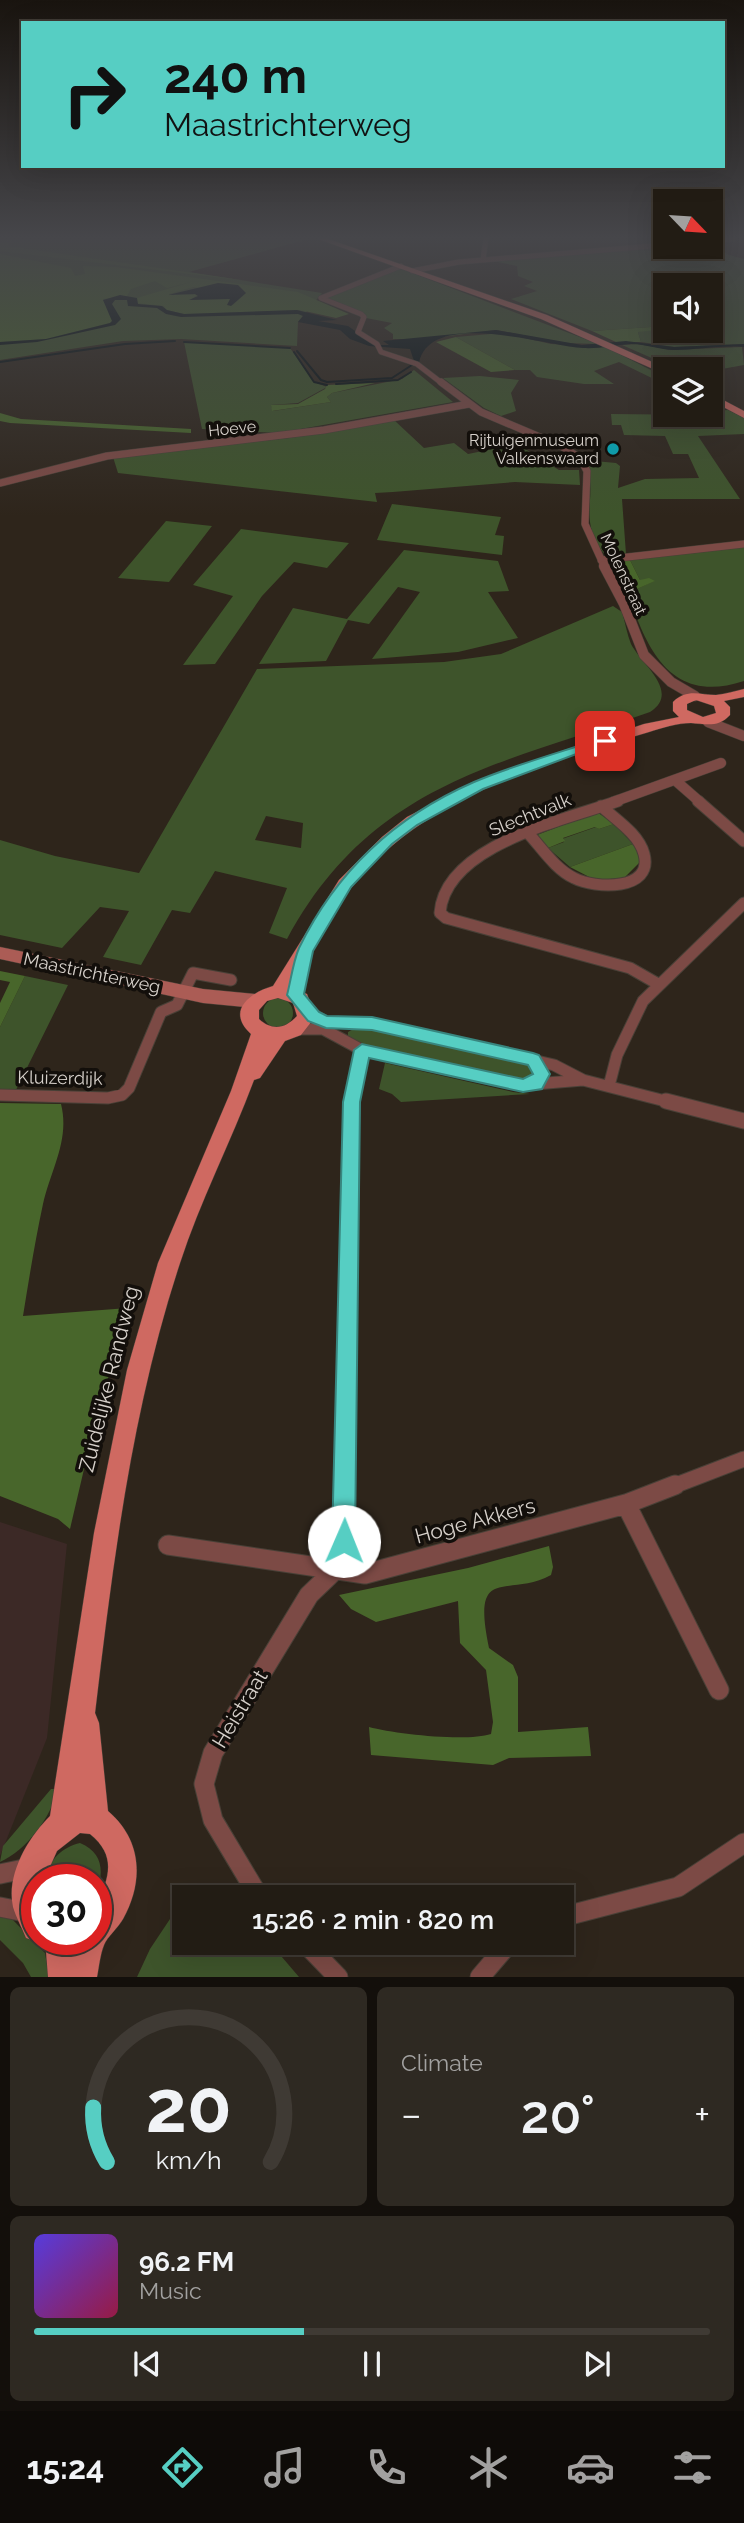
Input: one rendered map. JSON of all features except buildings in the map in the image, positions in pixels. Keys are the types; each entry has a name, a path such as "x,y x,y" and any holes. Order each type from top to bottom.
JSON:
{"main road":[{"path":"576,331 653,366"},
{"path":"723,403 744,415"},
{"path":"287,993 332,902 352,875 412,821 478,786 649,727 687,706 716,712 744,695"},
{"path":"687,706 716,712"},
{"name":"Maastrichterweg","path":"0,953 252,1008"},
{"path":"287,993 306,1010 297,1029 270,1033 254,1027 252,1008 261,996 287,993"},
{"name":"Zuidelijke Randweg","path":"64,1824 107,1516 132,1394 169,1263 195,1193 270,1033"},
{"name":"Zuidelijke Randweg","path":"83,1702 95,1821"},
{"path":"32,1864 50,1834 64,1824 80,1819 95,1821 108,1829 118,1843 123,1861 123,1882 112,1909"},
{"path":"59,1955 65,1977"},
{"path":"81,1977 86,1955"}],"street":[{"name":"Molenstraat","path":"358,331 386,354 415,363 469,404 490,416 561,446 580,458 587,471 585,524 624,604 638,644 671,682 687,706"},
{"name":"Hoeve","path":"0,483 107,456 324,430 469,404"},
{"path":"601,561 744,544"},
{"path":"716,712 741,736"},
{"name":"Slechtvalk","path":"658,984 630,968 442,916 441,900 464,868 497,845 721,763"},
{"path":"676,781 744,841"},
{"path":"528,833 565,871 578,880 603,887 627,883 642,872 646,862 643,851 601,806"},
{"path":"609,1086 630,1021 643,1000 744,903"},
{"name":"Maastrichterweg","path":"184,992 193,973 232,980"},
{"name":"Kluizerdijk","path":"0,1095 108,1098 122,1095 129,1088 161,1012 177,1005 184,992"},
{"path":"306,1010 326,1022 372,1023 533,1059 569,1070 583,1080"},
{"path":"344,1040 351,1023"},
{"path":"297,1029 323,1029 362,1050 523,1086 583,1080 744,1121"},
{"path":"334,1571 344,1541 352,1102 362,1050"},
{"path":"533,1059 542,1074 536,1084"},
{"name":"Hoge Akkers","path":"168,1545 294,1561 334,1571 365,1574 626,1504 744,1459"},
{"path":"626,1504 719,1690"},
{"name":"Heistraat","path":"252,1885 213,1820 204,1784 213,1753 309,1595 334,1571"},
{"path":"574,1914 678,1887 744,1843"},
{"path":"0,1874 21,1869"},
{"path":"0,1907 21,1917"},
{"path":"317,1955 337,1976"},
{"path":"480,1977 499,1955"}],"shaded area":[{"path":"86,331 37,342 0,345 0,342 46,339"},
{"path":"341,331 355,331 375,345 389,345 383,341 483,331 503,331 582,345 626,341 674,347 744,344 744,347 674,350 631,344 583,348 518,337 466,334 444,337 428,346 419,363 414,361 410,349 369,346 350,339"},
{"path":"0,1522 67,1544 47,1738 0,1856"}],"green space":[{"path":"0,331 298,331 297,346 181,339 123,341 0,360"},
{"path":"0,331 77,331 46,339 0,342"},
{"path":"389,331 486,331 425,339 393,339 393,334"},
{"path":"503,331 565,331 598,344 566,343"},
{"path":"593,331 645,331 638,332 641,342 616,342"},
{"path":"640,331 653,331 653,343 723,343 723,331 744,331 744,344 674,347 641,342"},
{"path":"502,333 551,344 605,347 653,371 653,379 619,362 594,371 614,384 584,384 537,377 530,370 515,370 456,337"},
{"path":"456,337 515,370 491,372 436,342"},
{"path":"184,342 290,348 314,382 327,387 298,403 271,405 273,411 331,402 327,397 332,393 402,379 414,370 453,402 278,433 202,429"},
{"path":"638,344 671,350 742,347 744,365 723,369 723,357 653,359 622,345"},
{"path":"480,376 519,380 511,393 516,411 501,416 484,408 443,378"},
{"path":"375,383 332,393 327,397 331,402 272,411 271,405 298,404 325,389 327,385"},
{"path":"723,410 744,418 744,434 698,436 740,499 622,499 626,554 605,555 591,530 589,473 584,460 616,463 620,466 618,488 645,479 699,478 688,454 673,454 665,436 624,435 621,425 612,425 611,414 653,414 653,427 723,427"},
{"path":"0,413 21,419 191,429 191,433 10,423 0,421"},
{"path":"394,420 424,448 454,443 468,454 517,444 559,470 579,470 580,485 515,482 375,493 377,502 118,473 113,457 289,438"},
{"path":"392,504 501,517 495,535 504,536 502,555 377,540"},
{"path":"166,521 212,526 169,582 118,578"},
{"path":"241,529 349,543 327,568 294,562 262,596 215,664 183,665 233,596 193,585"},
{"path":"744,546 744,681 719,686 698,686 681,679 666,668 644,635 628,593 654,581 640,580 630,560"},
{"path":"404,550 498,561 509,591 488,592 518,638 458,652 372,659 420,592 398,587 369,624 348,620 326,661 259,664 293,608 347,619"},
{"path":"630,560 640,580 649,578 655,581 628,593 608,562"},
{"path":"613,606 622,612 631,644 656,678 662,696 659,704 650,712 490,766 443,787 398,813 358,846 320,887 287,939 269,933 287,888 215,871 190,913 172,910 141,965 103,957 129,911 100,907 62,948 0,935 0,840 55,856 139,873 257,669 444,662 501,654","holes":["266,816 303,823 301,848 255,840"]},
{"path":"597,812 614,824 599,829 595,827 563,838 565,841 548,848 537,835"},
{"path":"614,824 633,844 570,867 548,848 564,842 562,839 596,827 599,829"},
{"path":"633,844 639,854 639,863 624,878 595,880 570,867"},
{"path":"0,971 25,976 0,1027 0,1003 10,982 0,980"},
{"path":"25,976 68,985 16,1090 0,1090 0,1027"},
{"path":"278,998 284,999 292,1007 292,1019 284,1027 278,1028 272,1027 264,1019 263,1013 264,1007 272,999"},
{"path":"359,1026 536,1066 538,1073 530,1083 359,1047 348,1038 348,1032"},
{"path":"385,1063 530,1094 401,1102 392,1094 379,1089"},
{"path":"0,1103 61,1104 63,1117 61,1142 43,1204 23,1316 128,1308 92,1435 70,1529 58,1519 0,1496"},
{"path":"549,1546 553,1567 551,1575 535,1582 497,1588 489,1593 485,1604 485,1621 489,1648 513,1665 518,1677 518,1732 588,1727 591,1756 509,1758 493,1765 371,1755 369,1727 430,1736 465,1737 491,1734 493,1722 486,1670 460,1643 458,1601 376,1622 351,1609 339,1595 468,1568"},
{"path":"51,1789 58,1789 44,1821 28,1841 0,1862 3,1846"},
{"path":"80,1843 88,1847 100,1864 51,1864 57,1855"},
{"path":"0,1916 13,1920 21,1928 21,1955 45,1955 49,1977 31,1977 23,1963 0,1940"},
{"path":"172,1916 172,1955 280,1955 299,1977 137,1977 150,1949"}],"waterway":[{"path":"0,362 125,344 175,341"},
{"path":"184,342 290,348"},
{"path":"297,351 321,380 327,382 392,378 415,363"},
{"path":"294,352 314,382 327,385"},
{"path":"336,384 398,380 411,372"}],"place":[{"name":"Rijtuigenmuseum Valkenswaard","path":"613,449"}],"route":[{"path":"344,1541 352,1102 362,1050 523,1086 536,1084 542,1074 540,1066 533,1059 372,1023 326,1022 314,1017 295,995 306,951 323,917 345,884 387,841 412,821 478,786 605,741"}]}
